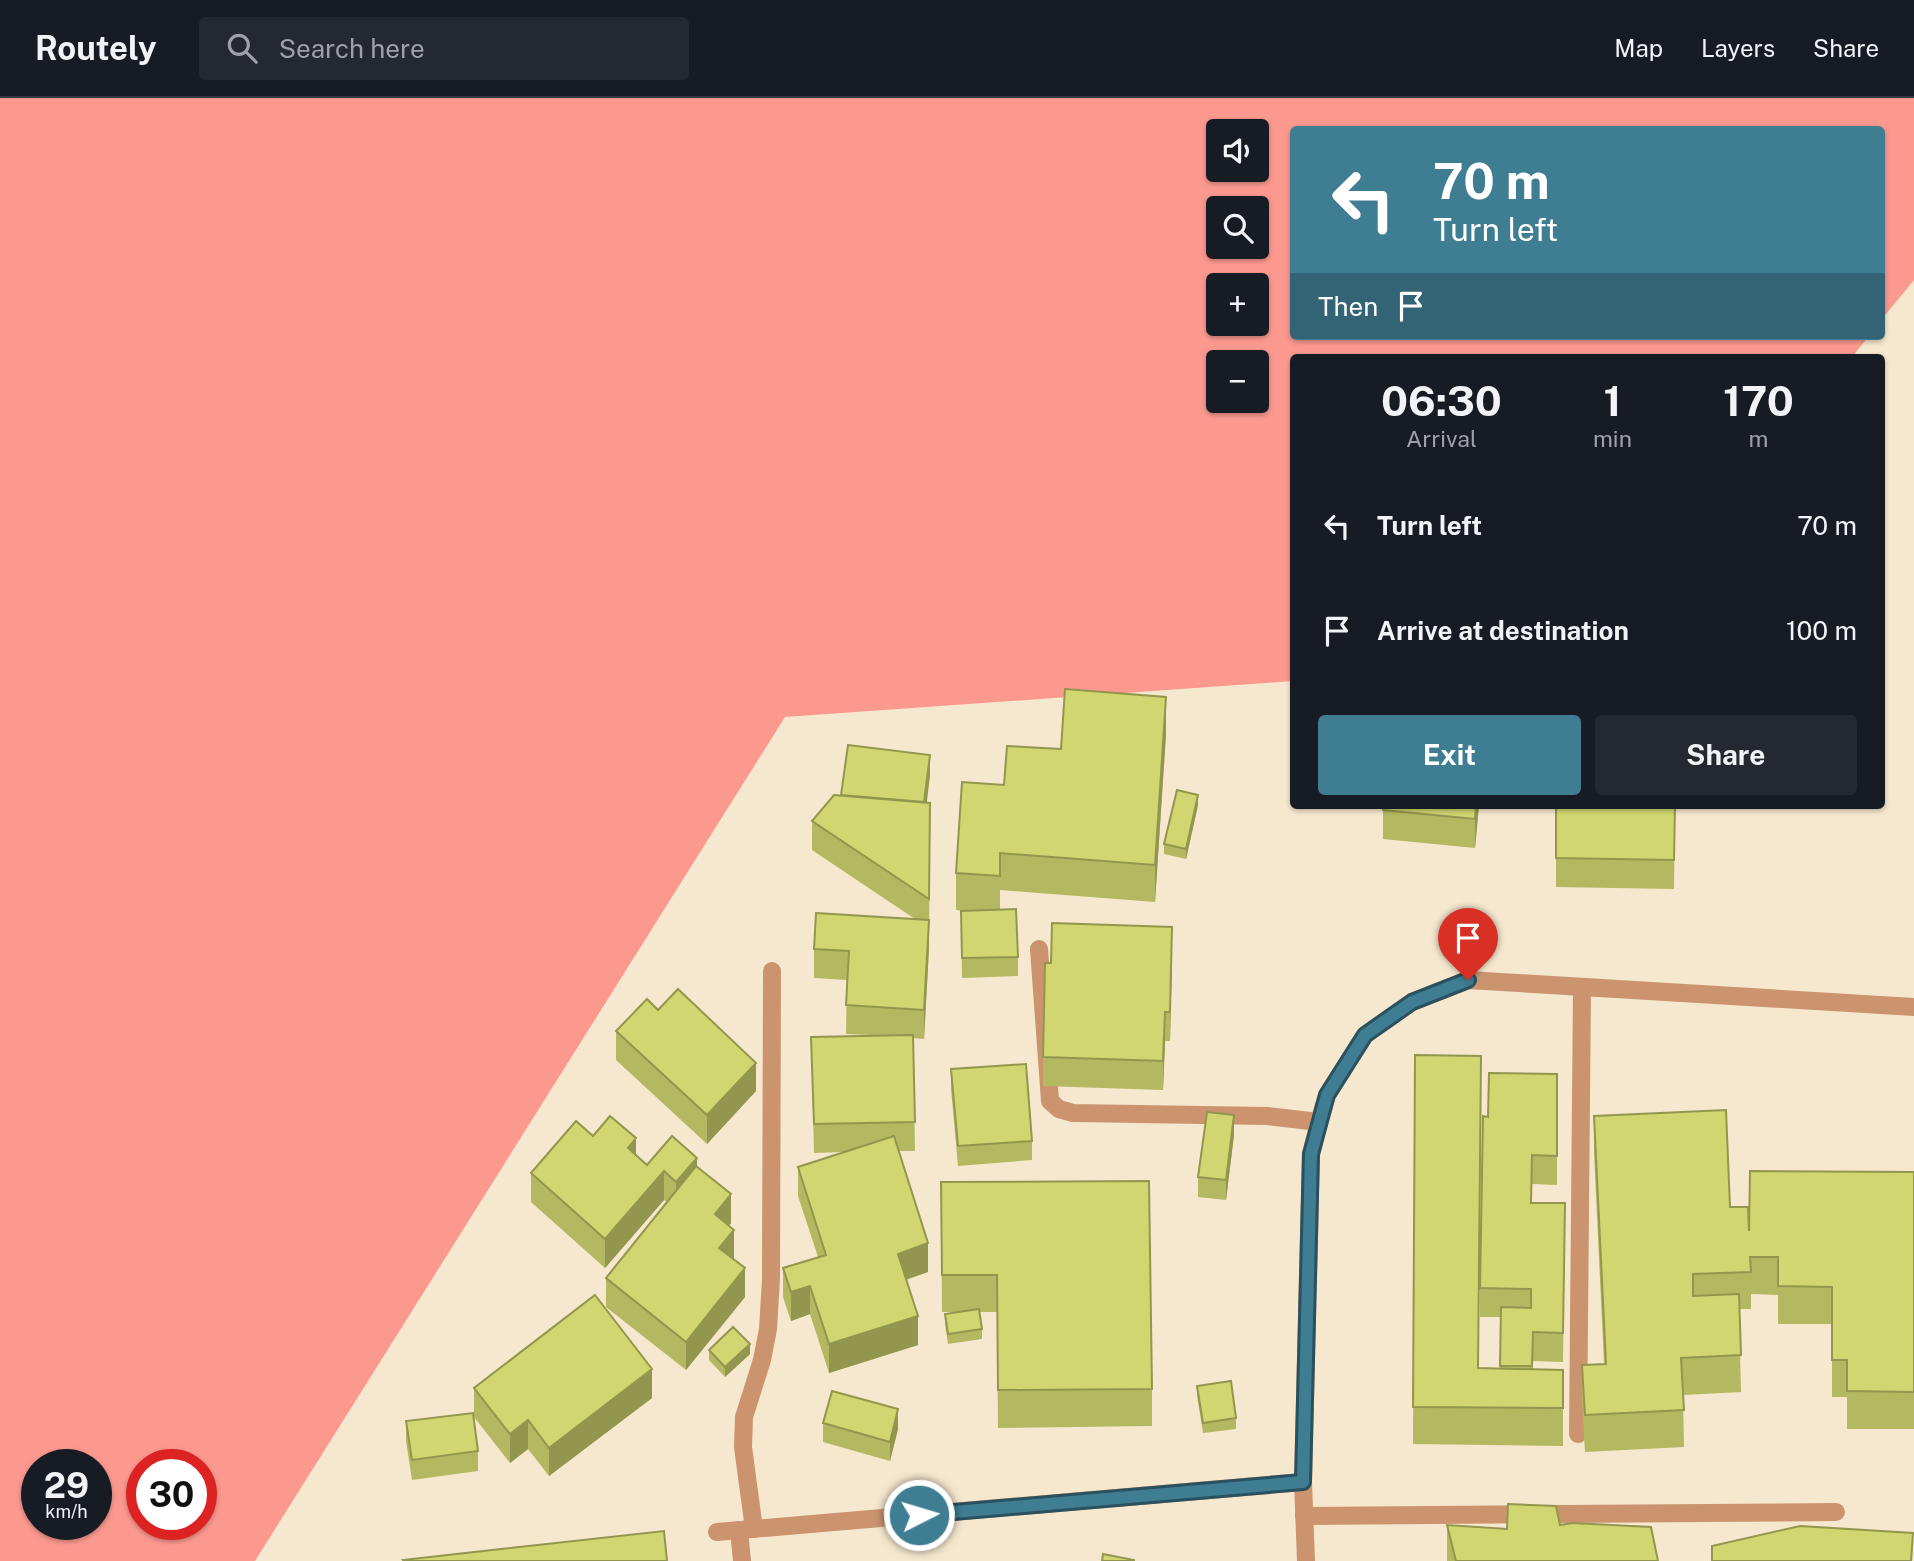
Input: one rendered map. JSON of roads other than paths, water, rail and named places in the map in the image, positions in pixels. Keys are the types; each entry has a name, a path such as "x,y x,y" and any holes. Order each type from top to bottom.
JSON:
{"street":[{"path":"1039,949 1051,1101 1059,1109 1073,1112 1267,1116 1319,1122"},
{"path":"742,1561 746,1530 744,1417 762,1360 768,1329 771,1279 772,971"},
{"path":"1306,1561 1303,1482 1311,1154 1327,1095 1365,1035 1412,1002 1468,980 1914,1007"},
{"path":"1577,1434 1582,987"},
{"path":"717,1532 1303,1482"},
{"path":"1304,1516 1836,1512"}]}
